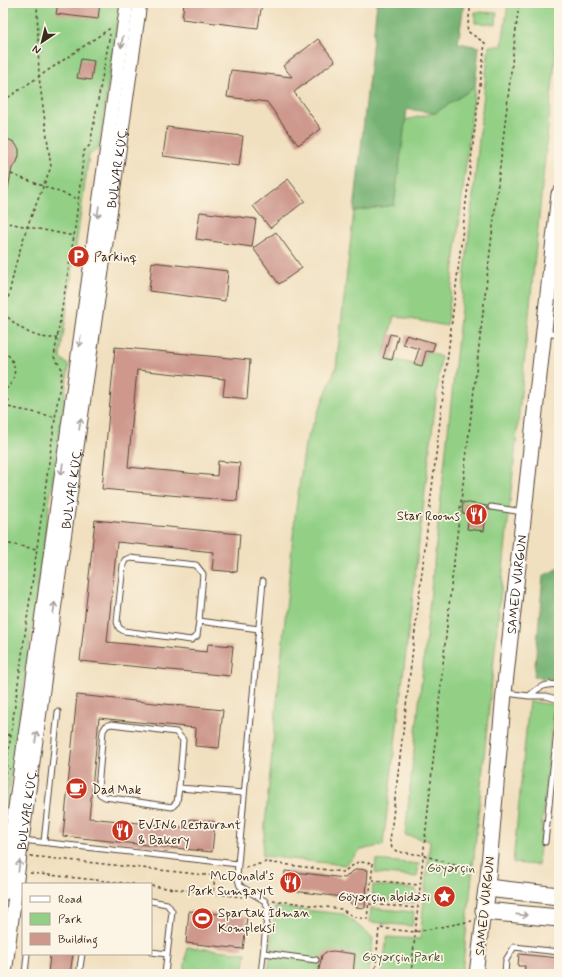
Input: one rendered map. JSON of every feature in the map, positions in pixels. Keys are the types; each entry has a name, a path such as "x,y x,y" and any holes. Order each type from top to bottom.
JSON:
{"highway":[{"path":"487,881 559,896"},
{"name":"SAMED VURGUN","path":"484,917 487,881"},
{"path":"484,917 559,918"}],"main road":[{"name":"SAMED VURGUN","path":"487,881 504,693 559,194"}],"street":[{"name":"BULVAR KÜÇ.","path":"3,894 80,381 110,165 127,3"},
{"name":"BULVAR KÜÇ.","path":"110,165 140,3"},
{"name":"BULVAR KÜÇ.","path":"6,974 20,886 22,840 80,381"},
{"name":"SAMED VURGUN","path":"476,974 484,917"}],"lane":[{"path":"543,332 559,334"},
{"path":"491,507 524,512"},
{"path":"130,558 196,565 200,568 203,574 199,621 197,636 191,640 124,631 119,628 117,622 123,565 125,560 130,558"},
{"path":"261,974 268,908 265,902 240,886 237,881 237,870 263,582"},
{"path":"199,621 259,629"},
{"path":"529,696 541,686 548,684 559,685"},
{"path":"504,693 529,696 546,696 559,700"},
{"path":"44,842 58,712"},
{"path":"545,842 559,713"},
{"path":"111,724 176,732 180,735 183,740 179,788 177,802 172,807 105,797 100,794 98,789 103,731 106,726 111,724"},
{"path":"179,788 244,793"},
{"path":"22,840 238,864"},
{"path":"152,901 167,904 172,911 165,974"},
{"path":"505,974 506,960 514,947 559,952"},
{"path":"152,952 167,954"},
{"path":"264,953 316,960"},
{"path":"25,974 27,955"},
{"path":"80,974 82,955"}],"path":[{"path":"3,321 16,263 27,227 50,167 38,77 37,3"},
{"path":"471,3 467,31 485,43 390,841 392,848 398,852 423,855 474,872 487,881"},
{"path":"411,974 451,587 519,3"},
{"path":"3,791 4,768 10,736 62,369 54,357 74,236 84,151 90,146 112,22"},
{"path":"3,101 111,28"},
{"path":"11,174 78,199"},
{"path":"3,222 74,236"},
{"path":"4,314 29,334 43,338 57,338"},
{"path":"3,351 13,362 15,372 12,383 5,390"},
{"path":"3,388 7,396 7,407 3,415"},
{"path":"3,406 61,418"},
{"path":"3,543 43,549"},
{"path":"3,730 10,736"},
{"path":"4,768 11,769"},
{"path":"27,856 215,876 266,862 343,872 354,864 363,862 373,863 367,919 354,917 341,909 276,901"},
{"path":"25,872 125,883"},
{"path":"152,886 213,893 215,876"},
{"path":"371,880 420,885"},
{"path":"369,904 417,908"},
{"path":"375,974 379,928 415,932 484,917"}],"green space":[{"path":"3,3 120,3 99,148 89,155 60,357 69,366 3,832"},
{"path":"377,3 464,4 458,43 479,47 475,87 435,113 407,109 394,205 354,211"},
{"path":"508,3 559,7 559,20 462,974 382,974 387,937 420,939 430,841 405,835 489,46 502,46"},
{"path":"475,12 497,13 496,24 475,23"},
{"path":"475,87 447,326 394,316 383,357 422,366 426,351 441,357 383,845 361,850 346,865 262,856 295,516 305,444 336,368 354,211 394,205 405,120 435,113"},
{"path":"559,568 559,680 534,677 543,576"},
{"path":"529,701 554,705 538,865 513,863"},
{"path":"376,860 419,864 417,877 375,873"},
{"path":"373,885 416,889 415,903 372,899"},
{"path":"275,907 344,914 373,938 369,974 268,974"},
{"path":"371,908 414,912 412,926 370,922"},
{"path":"187,947 246,953 243,974 184,974"}],"building":[{"path":"58,3 100,3 98,19 56,14"},
{"path":"184,3 262,3 258,28 182,19"},
{"path":"318,39 335,61 294,92 321,129 298,145 267,102 227,97 231,70 292,77 283,66"},
{"path":"81,59 94,61 91,80 77,78"},
{"path":"167,127 243,136 239,166 163,156"},
{"path":"3,137 14,142 19,149 17,162 12,168 7,194 3,194"},
{"path":"288,179 305,201 270,228 253,206"},
{"path":"200,212 256,219 252,247 196,239"},
{"path":"276,232 302,268 279,284 253,248"},
{"path":"152,262 228,271 225,301 149,291"},
{"path":"390,334 398,336 392,360 383,358"},
{"path":"406,335 435,343 432,352 426,351 422,366 414,364 419,349 403,344"},
{"path":"115,347 250,360 247,399 223,396 225,379 137,370 128,467 217,476 218,461 240,463 237,501 102,489"},
{"path":"463,502 487,506 484,531 467,529 469,514 462,513"},
{"path":"95,520 240,534 237,572 212,570 214,552 117,542 107,642 207,652 208,644 233,646 230,676 80,661"},
{"path":"77,695 223,710 219,748 195,746 196,728 99,718 89,818 189,828 190,819 215,822 212,852 63,836"},
{"path":"358,869 368,870 365,908 355,907 343,897 284,890 285,871 345,878 351,872"},
{"path":"189,911 247,917 243,949 186,943"},
{"path":"333,951 355,954 353,974 318,974 322,955 326,952"},
{"path":"519,954 559,958 559,974 524,974 525,966 518,966"},
{"path":"50,955 73,955 70,974 48,974"}],"place":[{"name":"Parkinq","path":"79,256"},
{"name":"Star Rooms","path":"476,515"},
{"name":"Dad Mak","path":"76,789"},
{"name":"EVIN6 Restaurant & Bakery","path":"122,831"},
{"name":"McDonald's Park Sumqayıt","path":"290,882"},
{"name":"Göyərçin abidəsi","path":"445,896"},
{"name":"Spartak İdman Kompleksi","path":"202,919"}],"park label":[{"name":"Göyərçin","path":"451,867"},
{"name":"Göyərçin Parkı","path":"403,956"}]}
